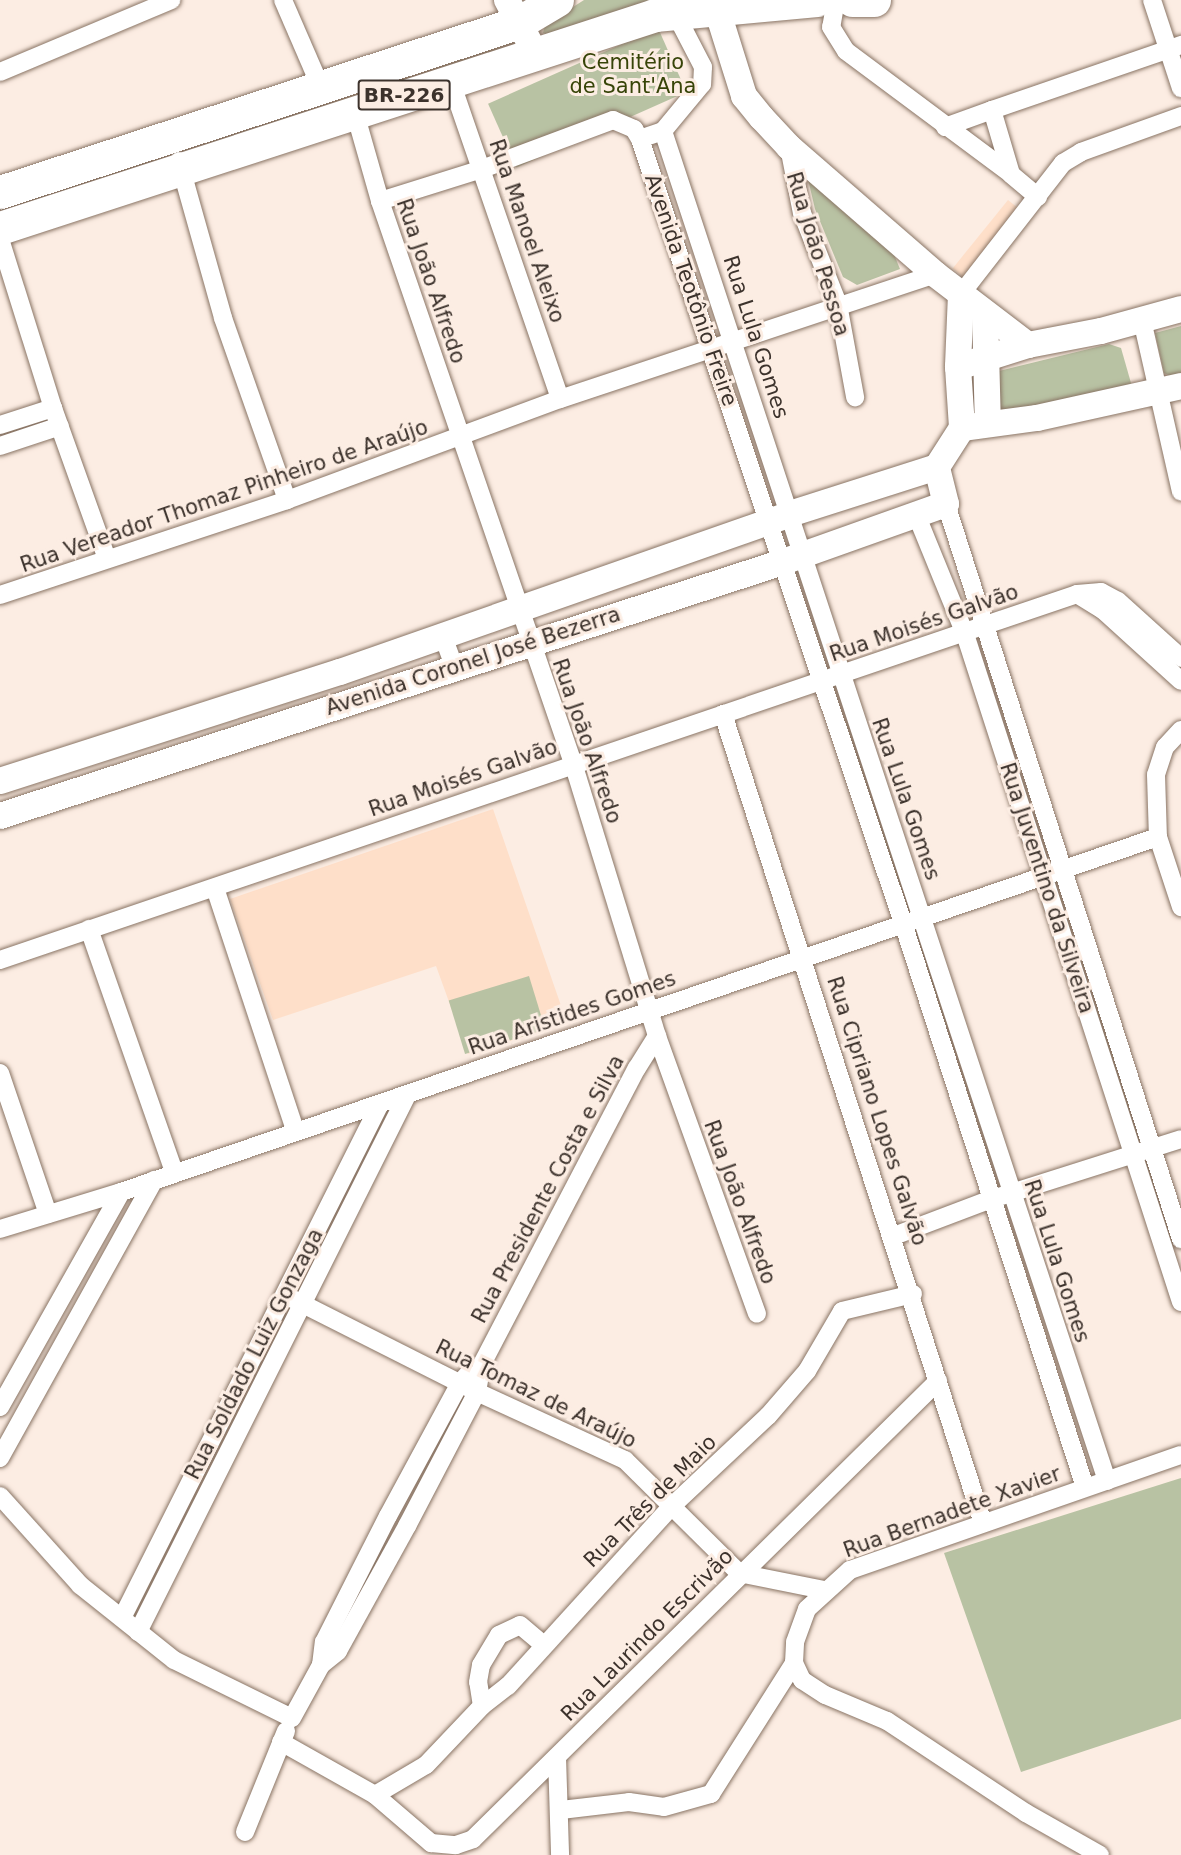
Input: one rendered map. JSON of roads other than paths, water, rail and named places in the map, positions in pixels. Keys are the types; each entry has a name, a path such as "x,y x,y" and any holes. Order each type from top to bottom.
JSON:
{"highway":[{"name":"BR-226","path":"0,192 321,88 514,11 557,0"},
{"name":"BR-226","path":"0,228 355,113 534,51 675,11 816,0"},
{"path":"852,0 874,0"}],"street":[{"path":"0,72 171,0"},
{"path":"282,0 321,88"},
{"path":"836,0 831,27 846,51 1011,174 1038,197"},
{"path":"1152,0 1174,47 1181,88"},
{"name":"Rua João Pessoa","path":"716,6 744,96 789,147 935,274 1028,345"},
{"path":"514,11 534,51"},
{"path":"380,201 482,169 613,120 634,129 640,139 663,131 702,84 703,67 675,11"},
{"path":"945,127 1174,47"},
{"name":"Rua Manoel Aleixo","path":"450,79 560,399"},
{"path":"992,110 1011,174"},
{"name":"Rua João Alfredo","path":"355,113 380,201 529,641 573,763 657,1036 757,1314"},
{"path":"937,467 962,428 958,367 961,294 1063,163 1081,152 1181,116"},
{"name":"Rua Lula Gomes","path":"663,131 736,343 779,518 841,675 1107,1481"},
{"path":"171,136 223,318 287,500"},
{"name":"Avenida Teotônio Freire","path":"640,139 714,349 779,518"},
{"name":"Rua João Pessoa","path":"789,147 802,213 838,304 855,397"},
{"path":"0,239 52,408 107,559"},
{"path":"684,264 706,256"},
{"name":"Rua Vereador Thomaz Pinheiro de Araújo","path":"0,595 287,500 462,439 560,399 736,343 838,304 935,274"},
{"path":"958,367 1028,345 1181,309"},
{"path":"985,313 988,424"},
{"path":"1142,320 1171,388 1181,492"},
{"path":"962,428 1171,388"},
{"path":"0,425 52,408"},
{"path":"0,446 60,426"},
{"name":"Avenida Coronel José Bezerra","path":"5,780 340,672 779,518 937,467"},
{"name":"Rua Juventino da Silveira","path":"937,467 946,504 1062,873 1181,1239"},
{"name":"Rua Juventino da Silveira","path":"899,479 916,514 965,634 1181,1302"},
{"name":"Avenida Coronel José Bezerra","path":"10,812 529,641 794,558 946,504"},
{"name":"Rua Lula Gomes","path":"794,558 820,682 903,923 989,1200 1085,1487"},
{"path":"1077,594 1101,592 1118,601 1181,658"},
{"path":"1077,594 1102,610 1181,681"},
{"name":"Rua Moisés Galvão","path":"0,960 215,888 573,763 986,627 1077,594"},
{"path":"443,636 454,666"},
{"path":"371,661 382,690"},
{"path":"340,672 351,700"},
{"path":"270,693 281,723"},
{"name":"Rua Cipriano Lopes Galvão","path":"723,714 913,1294 983,1523"},
{"path":"1181,730 1159,760 1158,837 1181,907"},
{"path":"147,733 158,764"},
{"path":"81,754 92,785"},
{"path":"1008,766 1028,761"},
{"path":"5,780 10,812"},
{"name":"Rua Aristides Gomes","path":"0,1229 122,1192 294,1130 407,1095 922,916 1062,873 1158,837"},
{"path":"215,888 294,1130"},
{"path":"89,929 174,1172"},
{"path":"1088,1016 1106,1010"},
{"name":"Rua Presidente Costa e Silva","path":"321,1665 338,1651 407,1526 477,1392 482,1364 637,1068 657,1036"},
{"path":"950,1073 970,1066"},
{"path":"0,1073 3,1091 48,1214"},
{"name":"Rua Soldado Luiz Gonzaga","path":"138,1632 407,1095"},
{"name":"Rua Soldado Luiz Gonzaga","path":"122,1618 380,1104"},
{"path":"894,1236 989,1200 1181,1139"},
{"path":"0,1458 154,1180"},
{"path":"0,1407 122,1192"},
{"path":"333,1199 352,1208"},
{"name":"Rua Três de Maio","path":"375,1795 426,1765 482,1706 508,1686 543,1644 672,1506 792,1389 807,1371 842,1311 913,1294"},
{"name":"Rua Tomaz de Araújo","path":"285,1295 477,1392 625,1460 739,1573"},
{"path":"1029,1318 1050,1311"},
{"path":"42,1333 63,1344"},
{"name":"Rua Presidente Costa e Silva","path":"321,1665 324,1642 388,1516 460,1383 482,1364"},
{"name":"Rua Laurindo Escrivão","path":"281,1742 375,1795 431,1843 456,1845 473,1839 739,1573 938,1381"},
{"path":"217,1427 237,1436"},
{"name":"Rua Bernadete Xavier","path":"794,1663 795,1642 807,1609 824,1590 850,1570 1181,1455"},
{"path":"187,1488 206,1499"},
{"path":"0,1496 81,1585 174,1660 292,1718"},
{"path":"388,1516 407,1526"},
{"path":"739,1573 824,1590"},
{"path":"357,1576 374,1585"},
{"path":"482,1706 478,1682 481,1665 500,1635 520,1625 543,1644"},
{"path":"561,1810 629,1802 664,1807 711,1794 794,1663"},
{"path":"794,1663 802,1680 825,1695 887,1721 1026,1813 1100,1855"},
{"path":"245,1832 281,1742 321,1665"},
{"path":"557,1757 561,1810 560,1855"}],"park label":[{"name":"Cemitério de Sant'Ana","path":"633,74"}]}
